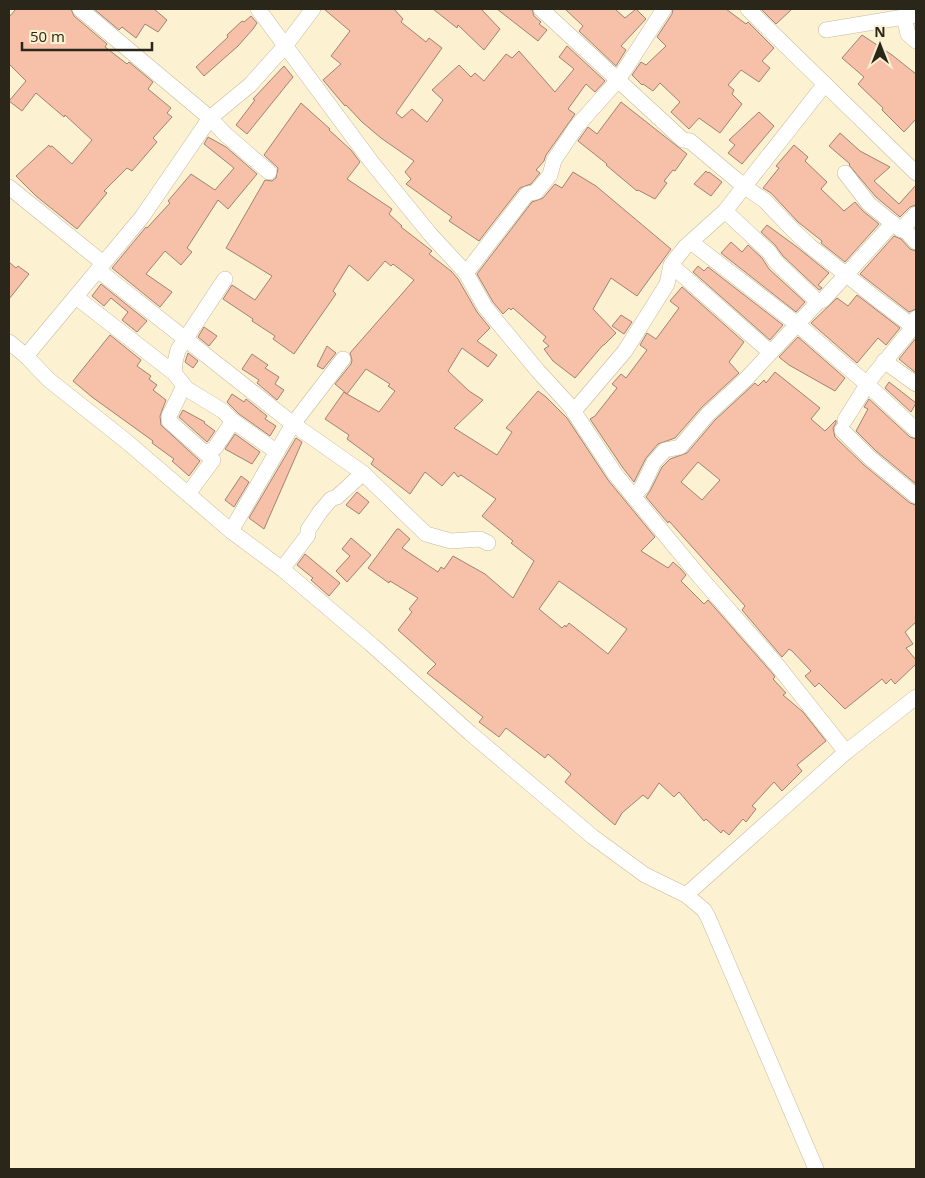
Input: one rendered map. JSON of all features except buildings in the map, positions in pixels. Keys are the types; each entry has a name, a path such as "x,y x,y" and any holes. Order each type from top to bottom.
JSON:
{"street":[{"path":"80,9 210,118 247,154 269,172"},
{"path":"258,9 377,170 430,234 466,273 485,307 574,411 615,474 699,576 777,665 846,752"},
{"path":"26,356 142,216 210,118 250,85 285,46 313,9"},
{"path":"541,9 683,140 690,141 745,187 764,200 795,232 846,274 914,321 909,332 884,361 844,425 870,458 916,496"},
{"path":"466,273 527,194 536,192 550,175 554,160 577,126 618,80 664,9"},
{"path":"748,9 916,173"},
{"path":"826,30 910,16 908,34 916,41"},
{"path":"574,411 625,351 667,284 671,266 685,247 726,211 825,84"},
{"path":"845,173 869,204 916,242"},
{"path":"9,187 185,339 293,424 363,473 426,534 451,541 480,539 488,542"},
{"path":"726,211 770,252 776,262 818,302"},
{"path":"633,496 642,487 654,462 665,450 680,447 708,414 746,379 796,324 818,302 823,300 846,274 898,226 916,214"},
{"path":"691,242 796,324 868,385 916,430"},
{"path":"671,266 770,352"},
{"path":"174,373 176,356 185,339 226,278"},
{"path":"76,296 174,373 184,386 222,411 277,452"},
{"path":"9,342 26,356 49,380 126,441 232,531 372,645 470,734 593,837 645,875 686,895 704,910 816,1169"},
{"path":"232,531 293,424 343,359"},
{"path":"884,361 916,384"},
{"path":"184,386 169,416 169,421 212,458 213,462 188,494"},
{"path":"206,453 215,448 233,421"},
{"path":"282,570 308,535 308,530 320,512 331,499 337,497 363,473"},
{"path":"686,895 846,752 916,697"}]}
